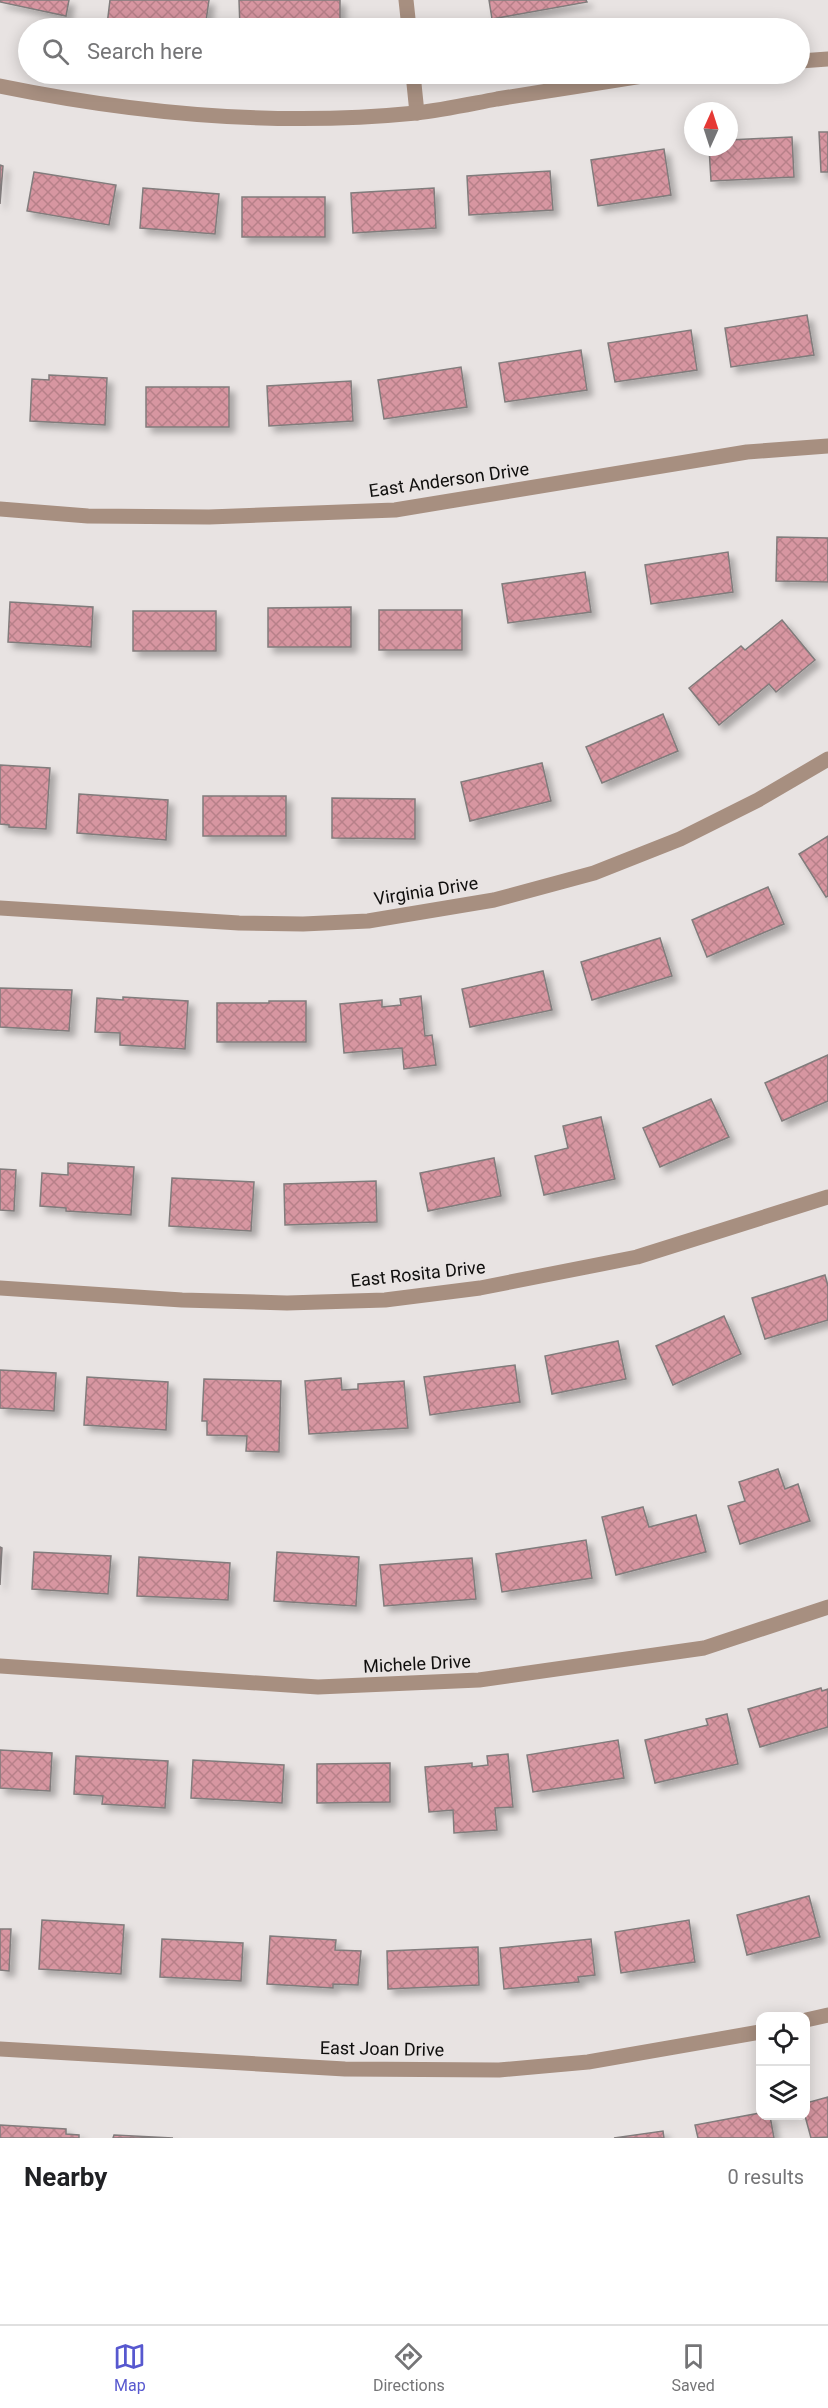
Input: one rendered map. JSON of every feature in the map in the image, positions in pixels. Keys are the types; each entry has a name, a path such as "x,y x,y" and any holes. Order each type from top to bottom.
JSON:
{"street":[{"path":"406,0 408,18"},
{"path":"810,60 828,59"},
{"path":"414,84 417,113"},
{"path":"0,86 71,100 161,112 231,118 296,120 417,113 594,84"},
{"name":"East Anderson Drive","path":"0,509 88,516 209,517 395,510 747,452 828,446"},
{"name":"Virginia Drive","path":"0,908 239,923 303,924 368,921 494,900 594,873 680,839 758,800 828,759"},
{"name":"East Rosita Drive","path":"0,1288 171,1299 287,1303 385,1300 491,1286 637,1257 828,1197"},
{"name":"Michele Drive","path":"0,1666 318,1687 479,1680 704,1648 828,1607"},
{"path":"810,2019 828,2015"},
{"name":"East Joan Drive","path":"0,2049 345,2069 499,2070 588,2062 756,2032"}],"building":[{"path":"0,0 69,0 66,16 0,2"},
{"path":"110,0 209,0 206,18 108,18"},
{"path":"239,0 340,0 340,18 240,18"},
{"path":"489,0 586,0 587,2 498,18 492,18"},
{"path":"819,132 828,132 828,172 821,172"},
{"path":"792,137 794,177 711,181 710,156 738,156 738,140"},
{"path":"664,149 671,195 598,206 591,160"},
{"path":"0,165 3,166 0,204"},
{"path":"550,171 553,210 469,215 467,176"},
{"path":"34,172 116,185 109,225 27,211"},
{"path":"143,188 219,194 215,234 140,228"},
{"path":"434,188 436,228 353,233 351,193"},
{"path":"242,197 325,197 325,237 242,237"},
{"path":"807,315 814,355 731,367 725,328"},
{"path":"691,330 697,370 615,382 608,343"},
{"path":"581,350 587,390 505,402 499,363"},
{"path":"461,367 467,407 384,419 378,380"},
{"path":"49,375 107,378 105,425 30,421 32,379 49,380"},
{"path":"351,381 353,421 269,426 267,386"},
{"path":"146,387 229,387 229,427 146,427"},
{"path":"777,537 828,538 828,582 776,581"},
{"path":"728,552 733,592 651,604 645,565"},
{"path":"585,572 591,612 508,623 502,584"},
{"path":"10,602 93,607 91,647 8,642"},
{"path":"351,607 351,647 268,647 268,608"},
{"path":"379,610 462,610 462,650 379,650"},
{"path":"133,611 216,611 216,651 133,651"},
{"path":"782,620 815,660 776,692 769,684 719,725 689,688 741,646 745,650"},
{"path":"663,714 678,751 602,783 586,747"},
{"path":"542,763 551,801 470,821 461,782"},
{"path":"0,765 50,768 46,829 9,827 9,825 0,824"},
{"path":"79,794 168,800 166,840 77,833"},
{"path":"203,796 286,796 286,836 203,836"},
{"path":"332,798 415,799 415,839 332,838"},
{"path":"828,836 828,896 826,897 799,854"},
{"path":"768,887 784,924 707,957 692,920"},
{"path":"660,938 672,976 592,1000 581,962"},
{"path":"543,971 552,1010 470,1027 462,989"},
{"path":"0,988 72,990 69,1031 0,1027"},
{"path":"421,996 425,1036 432,1035 436,1065 404,1069 402,1048 344,1053 340,1004 382,1000 382,1007 401,1005 400,999"},
{"path":"123,997 188,1001 185,1049 120,1045 120,1033 95,1032 97,998 123,1000"},
{"path":"269,1001 306,1001 306,1042 217,1042 217,1003 269,1003"},
{"path":"828,1055 828,1101 782,1121 765,1083"},
{"path":"711,1099 729,1137 660,1167 643,1128"},
{"path":"601,1117 615,1179 544,1195 535,1156 568,1148 563,1126"},
{"path":"494,1158 501,1196 428,1211 420,1173"},
{"path":"68,1163 134,1167 131,1215 66,1211 66,1208 40,1206 42,1173 68,1175"},
{"path":"0,1169 16,1170 14,1211 0,1210"},
{"path":"172,1178 254,1182 251,1231 169,1226"},
{"path":"376,1181 377,1222 285,1225 284,1184"},
{"path":"825,1275 828,1286 828,1320 765,1339 752,1298"},
{"path":"724,1316 741,1354 673,1385 656,1346"},
{"path":"618,1341 626,1379 552,1394 545,1356"},
{"path":"515,1365 520,1402 430,1415 424,1377"},
{"path":"0,1370 56,1373 54,1411 0,1408"},
{"path":"87,1377 168,1382 166,1430 84,1425"},
{"path":"341,1378 342,1390 358,1389 358,1384 404,1381 408,1428 309,1434 305,1381"},
{"path":"204,1379 281,1381 279,1452 246,1451 247,1436 207,1435 207,1421 202,1421"},
{"path":"778,1469 785,1489 798,1484 810,1521 740,1544 728,1506 745,1501 739,1482"},
{"path":"643,1507 649,1527 696,1515 706,1552 616,1575 602,1517"},
{"path":"586,1540 592,1578 502,1592 496,1554"},
{"path":"0,1547 2,1548 0,1585"},
{"path":"34,1552 111,1556 108,1594 32,1589"},
{"path":"277,1552 359,1557 356,1606 274,1601"},
{"path":"139,1557 230,1563 228,1600 137,1596"},
{"path":"472,1558 476,1599 384,1606 380,1565"},
{"path":"821,1688 822,1691 828,1689 828,1727 760,1747 748,1709"},
{"path":"727,1714 738,1764 655,1783 645,1740 708,1725 706,1719"},
{"path":"618,1740 624,1778 533,1792 527,1755"},
{"path":"0,1750 52,1753 50,1791 0,1788"},
{"path":"508,1754 513,1807 495,1808 497,1830 454,1833 453,1810 429,1812 425,1767 472,1763 472,1767 488,1765 487,1756"},
{"path":"76,1756 168,1761 165,1808 102,1804 103,1796 74,1794"},
{"path":"193,1760 284,1765 282,1803 191,1798"},
{"path":"390,1763 390,1802 317,1803 317,1764"},
{"path":"809,1896 820,1937 747,1955 737,1915"},
{"path":"42,1920 124,1925 121,1974 39,1969"},
{"path":"689,1920 695,1962 621,1973 615,1932"},
{"path":"0,1929 11,1929 9,1971 0,1970"},
{"path":"270,1936 336,1940 335,1950 361,1951 358,1985 333,1984 333,1988 267,1984"},
{"path":"162,1939 243,1943 241,1981 160,1977"},
{"path":"591,1939 595,1975 578,1977 579,1982 504,1989 500,1948"},
{"path":"478,1947 479,1985 388,1989 387,1951"},
{"path":"828,2097 828,2137 811,2138 806,2120 810,2120 810,2102"},
{"path":"756,2114 756,2120 771,2120 774,2138 698,2138 695,2125"},
{"path":"0,2125 66,2129 66,2134 79,2135 79,2138 0,2138"},
{"path":"663,2131 664,2138 614,2138"},
{"path":"114,2135 173,2138 113,2138"}]}
